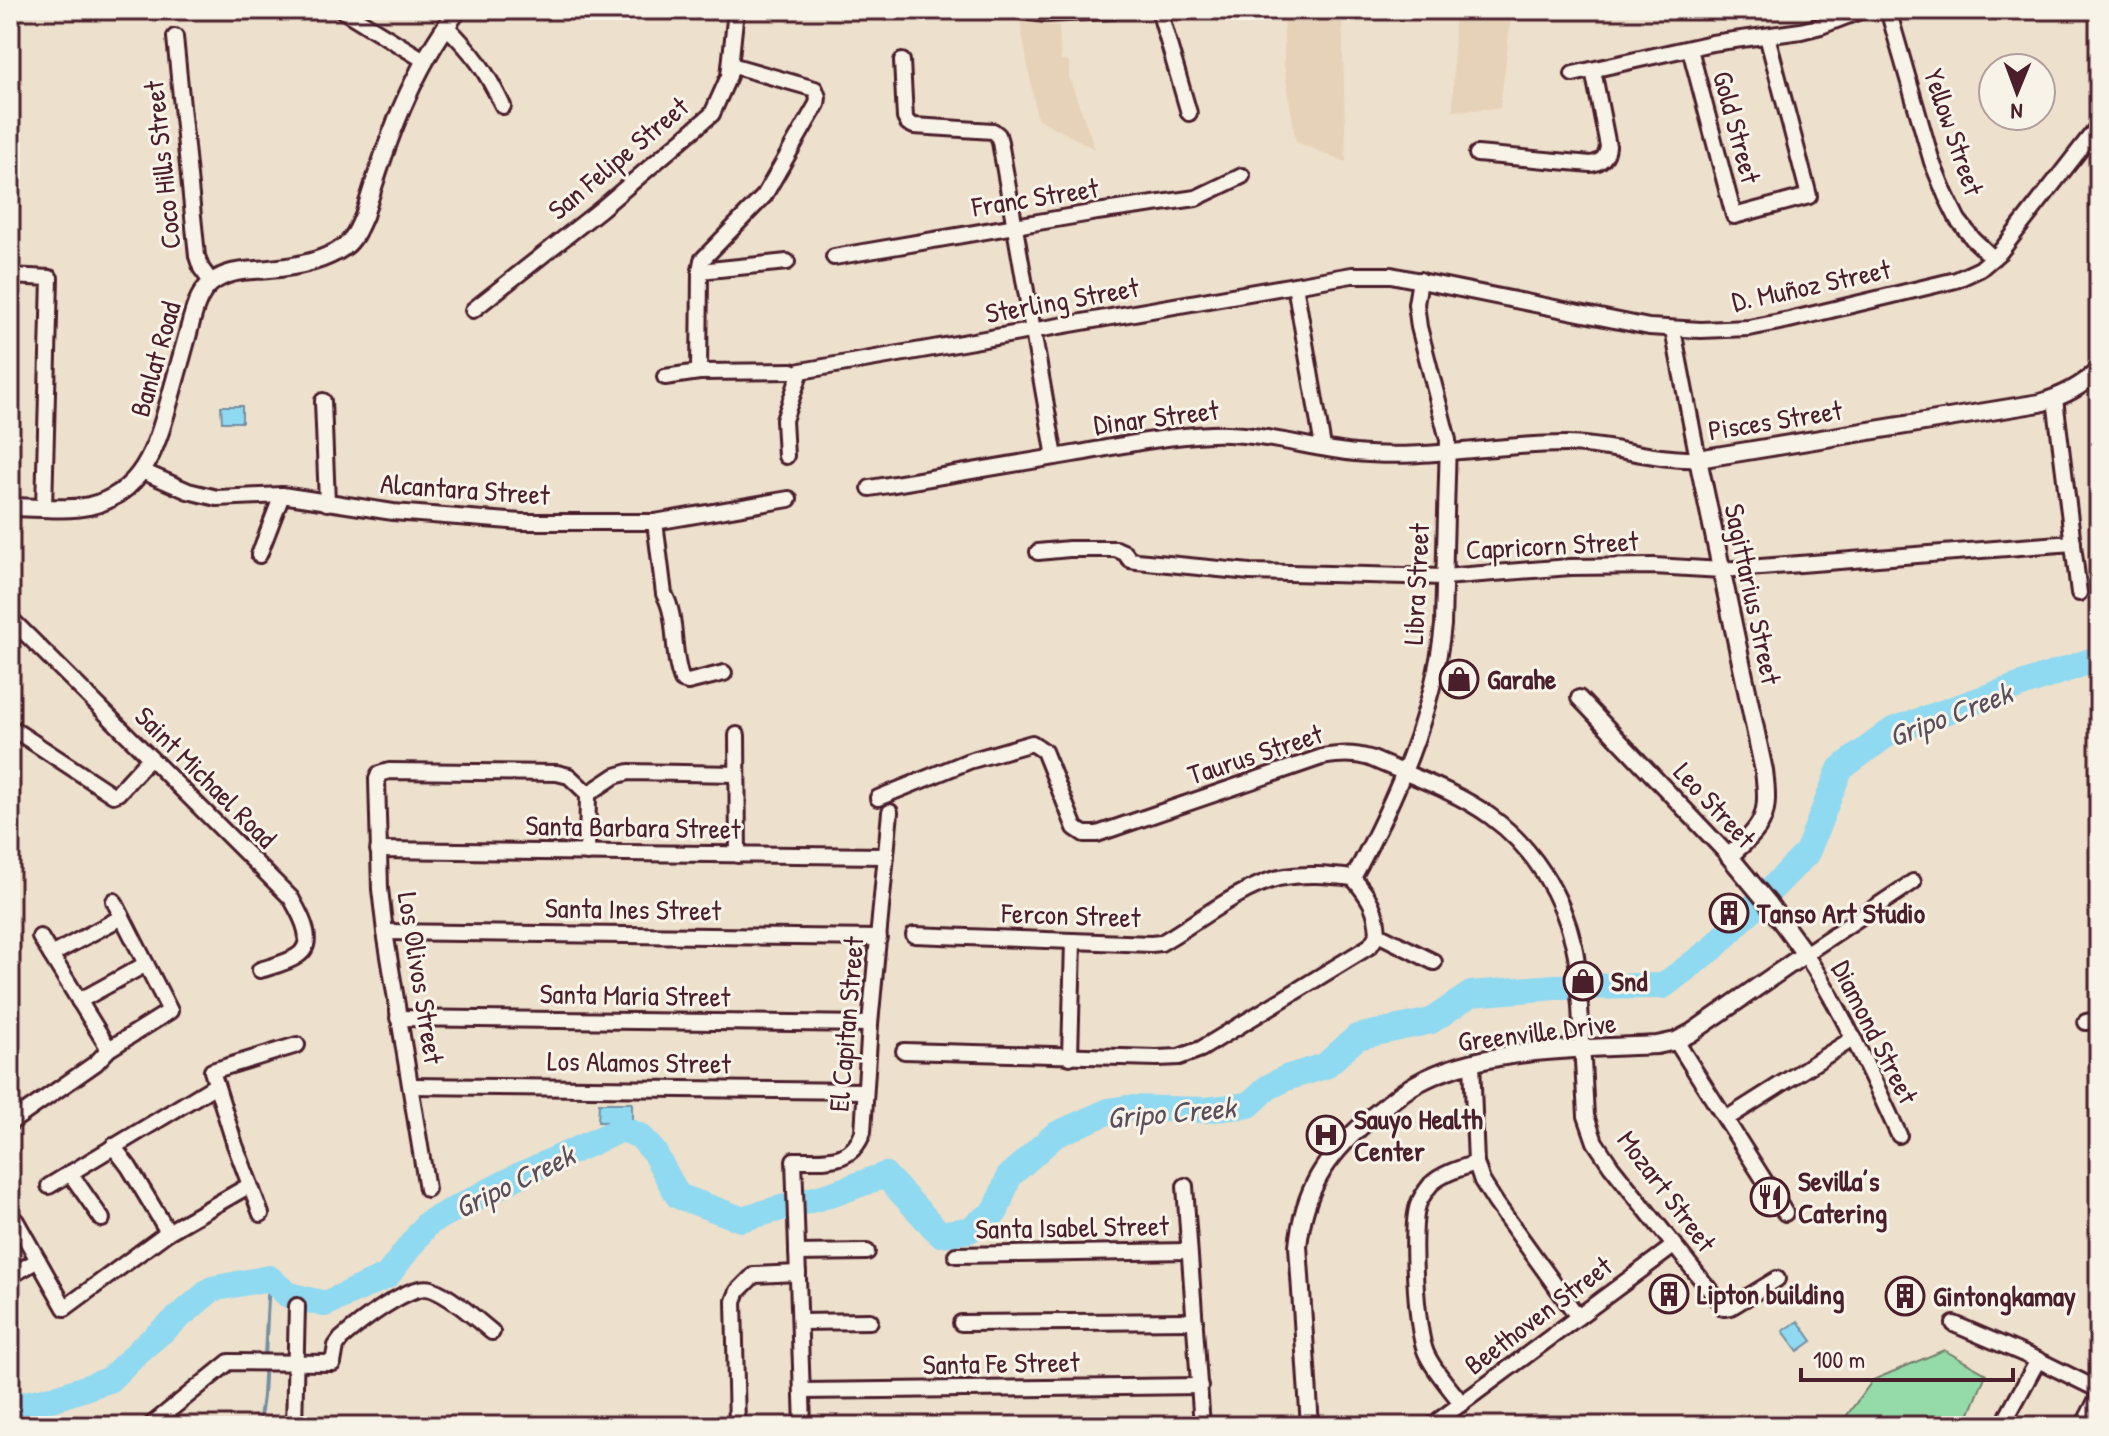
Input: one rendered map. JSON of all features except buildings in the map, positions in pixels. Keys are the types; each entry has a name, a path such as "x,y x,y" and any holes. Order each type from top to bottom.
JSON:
{"street":[{"path":"342,10 424,60"},
{"name":"Banlat Road","path":"10,507 75,508 106,500 131,483 155,449 193,314 204,290 234,271 271,269 312,261 345,246 359,228 401,108 424,60 458,10"},
{"name":"San Felipe Street","path":"473,310 601,209 712,114 729,76 736,10"},
{"path":"1021,10 1045,13 1113,10"},
{"path":"1159,10 1189,113"},
{"path":"1573,74 1727,40 1821,26 1863,10"},
{"name":"Yellow Street","path":"1888,10 1932,162 1946,196 1958,220 1993,258"},
{"path":"446,26 480,62 503,106"},
{"name":"Gold Street","path":"1690,49 1734,216 1809,196 1767,36"},
{"name":"Coco Hills Street","path":"175,37 197,256 212,283"},
{"path":"902,61 905,118 908,123 914,126 993,131 998,135 1055,457"},
{"path":"699,372 702,260 764,196 817,104 818,97 815,89 731,65"},
{"path":"1477,154 1591,164 1604,159 1608,146 1593,70"},
{"name":"D. Muñoz Street","path":"1420,280 1673,330 1749,328 1789,320 1956,280 1980,269 1993,258 2099,125"},
{"name":"Franc Street","path":"834,257 1196,198 1242,176"},
{"path":"700,271 787,262"},
{"name":"Sterling Street","path":"786,456 784,420 801,371 1352,275 1391,275 1420,280"},
{"path":"10,276 50,278 44,508"},
{"name":"Libra Street","path":"1353,878 1392,802 1418,731 1440,653 1449,452 1419,327 1416,304 1420,280"},
{"path":"1295,285 1323,447"},
{"name":"Sagittarius Street","path":"1673,330 1767,795 1766,815 1757,830 1729,856"},
{"name":"Pisces Street","path":"1449,452 1587,444 1656,457 1698,459 2040,403 2078,388 2099,370"},
{"path":"665,377 699,372 792,371"},
{"path":"2055,399 2079,593"},
{"path":"323,401 327,503"},
{"name":"Dinar Street","path":"870,488 1159,439 1211,434 1239,434 1352,453 1449,452"},
{"name":"Alcantara Street","path":"142,471 188,491 217,498 282,495 393,512 522,522 655,522 789,499"},
{"path":"259,555 282,495"},
{"path":"655,522 664,594 670,604 680,677 685,682 724,673"},
{"name":"Capricorn Street","path":"1038,552 1116,549 1125,553 1130,560 1250,572 1444,577 1570,567 1654,566 1722,570 2073,543"},
{"name":"Saint Michael Road","path":"10,618 291,898 305,924 306,946 299,956 260,970"},
{"name":"Leo Street","path":"1579,698 1729,856 1805,954"},
{"path":"10,727 113,795 150,758"},
{"path":"737,735 738,855"},
{"name":"Taurus Street","path":"878,798 969,761 1032,743 1044,751 1075,828 1084,834 1097,834 1322,757 1355,754 1370,758 1461,798 1489,815 1512,833 1535,859 1564,912 1575,948 1582,1049"},
{"name":"Los Olivos Street","path":"427,1189 385,932 378,850 376,784 379,774 389,771 557,773 569,776 588,794"},
{"path":"587,853 588,794 615,776 629,772 737,774"},
{"name":"El Capitan Street","path":"803,1426 794,1160 835,1159 850,1154 863,1132 890,812"},
{"name":"Santa Barbara Street","path":"378,850 886,856"},
{"name":"Fercon Street","path":"914,935 1161,943 1249,890 1277,879 1308,874 1353,878"},
{"path":"904,1051 1157,1058 1179,1057 1201,1049 1370,946 1378,934 1377,916 1366,894 1353,878"},
{"name":"Greenville Drive","path":"1310,1426 1298,1246 1304,1206 1334,1152 1397,1097 1430,1076 1472,1062 1676,1041 1913,882"},
{"path":"10,1123 96,1063 109,1049 170,1011 114,901"},
{"path":"51,955 122,917"},
{"name":"Santa Ines Street","path":"385,932 879,938"},
{"path":"1378,934 1434,962"},
{"path":"40,937 109,1049"},
{"path":"1070,1057 1073,941"},
{"name":"Diamond Street","path":"1805,954 1854,1038 1899,1135"},
{"path":"79,1001 146,964"},
{"name":"Santa Maria Street","path":"398,1018 870,1024"},
{"path":"1726,1119 1854,1038"},
{"path":"1676,1041 1785,1213"},
{"path":"261,1214 212,1071 297,1045"},
{"name":"Mozart Street","path":"1582,1049 1586,1116 1595,1142 1724,1308 1731,1307 1777,1279"},
{"path":"1472,1062 1476,1163 1482,1181 1578,1317"},
{"path":"49,1186 216,1085"},
{"name":"Los Alamos Street","path":"411,1086 865,1091"},
{"path":"113,1146 168,1232"},
{"path":"1462,1404 1426,1352 1420,1322 1413,1237 1418,1205 1430,1185 1451,1172 1476,1163"},
{"path":"70,1173 102,1219"},
{"path":"10,1215 65,1308 168,1232 250,1185"},
{"path":"1185,1186 1202,1426"},
{"name":"Beethoven Street","path":"1431,1426 1675,1245"},
{"name":"Santa Isabel Street","path":"956,1255 1189,1251"},
{"path":"797,1253 867,1252"},
{"path":"10,1276 38,1260"},
{"path":"737,1426 734,1301 738,1291 754,1275 798,1273"},
{"path":"150,1426 229,1362 333,1363 336,1346 341,1339 400,1298 422,1288 442,1295 492,1332"},
{"path":"294,1426 297,1306"},
{"path":"800,1322 870,1321"},
{"path":"961,1323 1195,1321"},
{"path":"1954,1324 2038,1360 2099,1393 2083,1426"},
{"path":"2017,1426 2008,1419 2008,1415 2038,1360"},
{"name":"Santa Fe Street","path":"802,1391 1200,1386"}],"shaded area":[{"path":"1284,10 1342,13 1346,162 1296,142 1284,64"},
{"path":"1454,10 1512,10 1500,108 1453,111"},
{"path":"1020,21 1059,26 1061,61 1069,61 1069,77 1095,149 1037,118"}],"green space":[{"path":"1944,1350 1986,1374 1965,1426 1839,1426 1873,1380"}],"water":[{"path":"221,406 242,406 242,422 222,422"},
{"path":"599,1103 632,1103 632,1122 598,1122"},
{"path":"1798,1321 1812,1341 1798,1351 1783,1331"}],"waterway":[{"name":"Gripo Creek","path":"10,1407 55,1398 109,1380 212,1289 269,1278 288,1295 325,1304 387,1276 428,1223 520,1175 622,1129 640,1136 654,1152 678,1196 741,1219 833,1194 885,1175 940,1234 969,1230 996,1211 1009,1176 1055,1135 1109,1111 1127,1108 1205,1110 1249,1105 1267,1088 1286,1078 1325,1066 1357,1037 1431,1021 1471,994 1555,987 1663,986 1712,949 1807,853 1840,769 1893,730 2099,658"},
{"path":"259,1426 269,1278"}],"place":[{"name":"Garahe","path":"1459,679"},
{"name":"Tanso Art Studio","path":"1729,913"},
{"name":"Snd","path":"1583,981"},
{"name":"Sauyo Health Center","path":"1326,1135"},
{"name":"Sevilla’s Catering","path":"1770,1197"},
{"name":"Lipton building","path":"1669,1294"},
{"name":"Gintongkamay","path":"1905,1296"}]}
